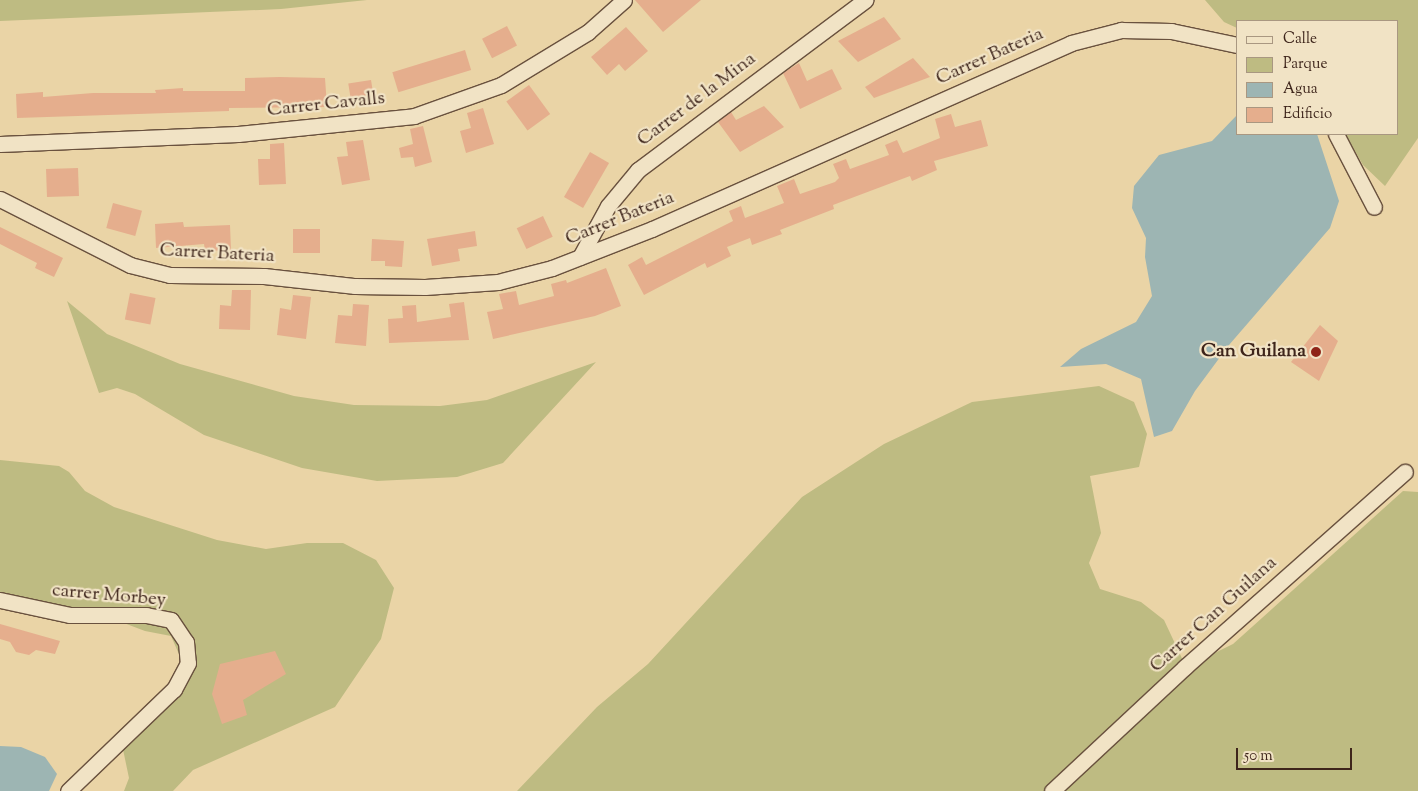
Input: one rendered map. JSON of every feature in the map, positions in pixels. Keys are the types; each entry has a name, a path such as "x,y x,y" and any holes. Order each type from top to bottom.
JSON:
{"street":[{"name":"Carrer Cavalls","path":"0,144 238,134 414,116 500,85 588,32 624,0"},
{"name":"Carrer de la Mina","path":"580,257 608,206 638,170 865,0"},
{"name":"Carrer Bateria","path":"0,199 130,265 170,275 264,276 355,286 425,288 498,282 580,257 652,229 1071,43 1121,30 1171,31 1236,45"},
{"path":"1337,135 1374,207"},
{"name":"Carrer Can Guilana","path":"1052,791 1185,667 1405,472"},
{"name":"carrer Morbey","path":"0,600 70,616 146,616 171,620 186,642 188,663 174,689 68,791"}],"green space":[{"path":"0,0 367,0 281,9 0,21"},
{"path":"1205,0 1418,0 1418,138 1385,186 1363,165 1346,135 1398,135 1398,20 1236,20 1236,28 1224,22"},
{"path":"67,301 107,334 180,364 294,396 354,405 440,406 487,400 596,362 503,463 457,477 377,481 302,468 204,435 135,394 117,388 99,393"},
{"path":"1099,386 1134,402 1147,434 1139,467 1090,476 1101,533 1089,563 1100,589 1141,602 1164,620 1186,667 1233,644 1403,491 1418,492 1418,791 517,791 597,707 648,664 802,497 884,444 972,402"},
{"path":"0,460 59,466 69,472 85,491 114,507 217,540 266,549 307,543 343,543 376,560 394,588 381,639 335,707 193,770 173,791 124,791 129,778 121,740 122,729 172,689 182,661 171,636 145,631 100,614 0,595"}],"water":[{"path":"1236,116 1236,135 1317,135 1339,201 1330,228 1229,345 1195,391 1172,431 1154,437 1141,379 1106,364 1060,367 1081,349 1136,322 1152,296 1145,257 1146,238 1132,208 1134,186 1159,155 1212,141"},
{"path":"0,746 21,747 45,757 57,774 49,791 0,791"}],"building":[{"path":"635,0 701,0 663,32"},
{"path":"884,17 901,39 858,62 838,41"},
{"path":"507,26 517,46 492,58 482,39"},
{"path":"626,27 648,51 625,71 619,64 607,75 591,57"},
{"path":"465,50 471,70 398,92 392,72"},
{"path":"913,58 930,77 874,98 865,87"},
{"path":"799,63 807,81 832,69 842,89 800,109 783,73"},
{"path":"245,78 325,78 327,107 229,108 229,111 17,118 16,94 43,92 43,97 93,93 156,93 155,90 183,88 183,91 245,91"},
{"path":"371,80 374,100 351,103 348,84"},
{"path":"529,85 550,114 528,131 506,101"},
{"path":"764,106 784,127 740,152 718,122 731,112 736,120"},
{"path":"483,108 494,144 466,153 460,131 471,128 467,113"},
{"path":"951,114 955,127 981,120 988,146 934,161 937,170 912,181 910,176 833,205 834,209 780,230 782,234 752,245 750,238 727,247 731,256 707,268 705,263 644,295 628,265 642,257 646,265 733,221 729,211 741,206 745,218 784,203 777,186 794,179 800,194 835,182 839,178 833,164 846,159 850,169 889,155 885,145 897,140 903,153 940,138 935,119"},
{"path":"423,126 432,162 415,167 413,157 401,158 399,148 413,144 410,129"},
{"path":"363,140 370,180 342,185 337,157 348,156 346,142"},
{"path":"284,143 286,184 259,185 258,159 270,159 270,144"},
{"path":"590,152 609,163 583,208 564,197"},
{"path":"78,168 79,196 47,197 46,169"},
{"path":"113,203 142,211 135,236 106,228"},
{"path":"543,216 553,237 526,249 517,228"},
{"path":"183,222 184,227 230,225 231,250 205,251 204,244 156,248 155,224"},
{"path":"0,227 63,258 54,277 35,268 37,263 0,244"},
{"path":"293,229 320,229 320,253 293,253"},
{"path":"475,231 477,246 458,249 460,261 432,266 427,239"},
{"path":"372,239 404,241 402,267 385,266 385,261 371,261"},
{"path":"606,268 621,306 595,316 493,339 487,312 503,309 499,294 516,291 519,305 554,296 551,284 566,280 567,283"},
{"path":"232,290 251,290 250,330 219,329 220,305 231,306"},
{"path":"130,293 156,298 150,324 125,320"},
{"path":"293,295 311,297 306,339 277,335 280,308 291,310"},
{"path":"464,302 469,340 389,343 388,319 403,318 402,306 416,305 417,322 451,317 449,304"},
{"path":"353,304 369,305 366,346 335,343 338,315 352,316"},
{"name":"Can Guilana","path":"1320,325 1338,341 1319,381 1291,362"},
{"path":"0,624 60,641 55,654 36,650 29,655 16,652 10,642 0,639"},
{"path":"275,651 286,674 243,700 247,715 222,724 212,694 220,664"}],"place":[{"name":"Can Guilana","path":"1316,352"}]}
